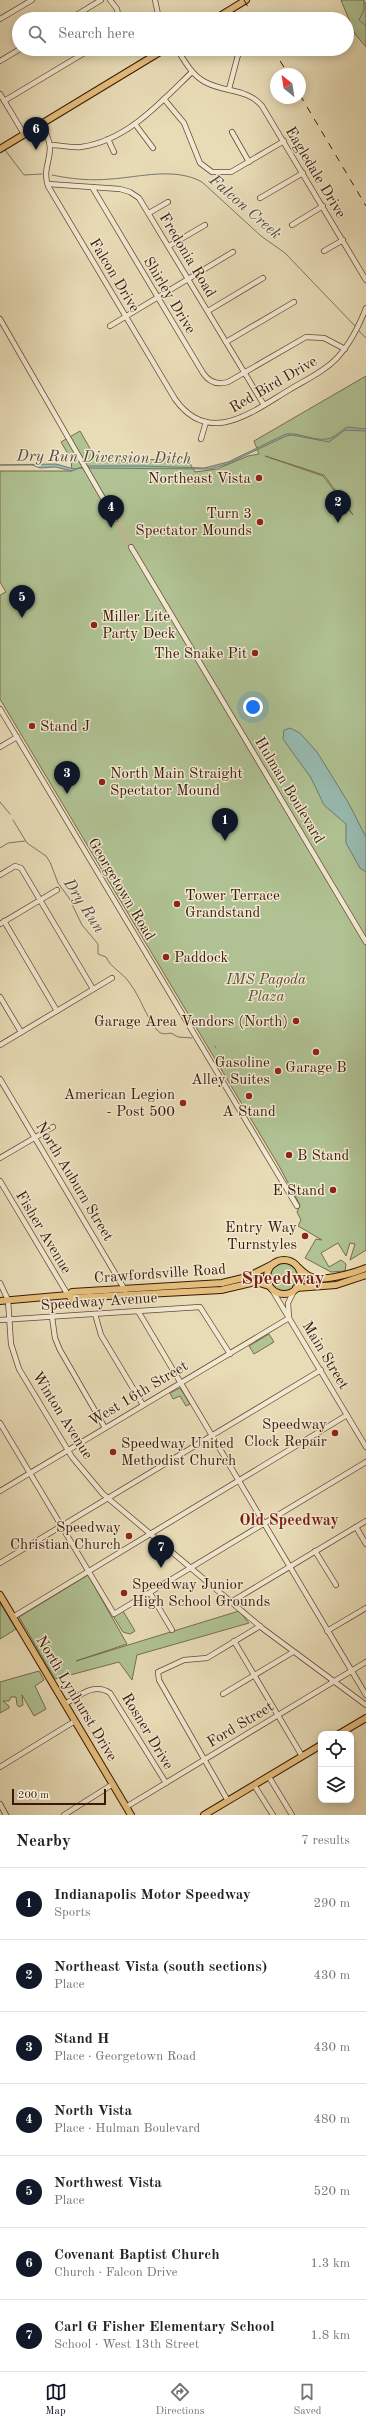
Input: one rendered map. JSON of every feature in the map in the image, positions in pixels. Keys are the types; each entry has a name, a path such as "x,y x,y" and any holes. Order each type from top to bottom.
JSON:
{"main road":[{"path":"226,12 246,0"},
{"path":"0,149 153,56"},
{"path":"366,1268 345,1275 316,1278 308,1276 287,1260 275,1263 267,1274 270,1287 282,1294 296,1289 334,1285 366,1275"},
{"name":"Crawfordsville Road","path":"0,1300 68,1296 71,1298 222,1284 247,1277 275,1263"},
{"path":"295,1265 300,1277 296,1289"},
{"name":"Crawfordsville Road","path":"127,1292 226,1290 254,1282 270,1287"},
{"name":"North Lynhurst Drive","path":"0,1595 131,1815"},
{"path":"344,1731 366,1718"},
{"path":"204,1815 318,1747"}],"street":[{"path":"0,19 32,0"},
{"path":"81,12 100,0"},
{"path":"110,0 118,12"},
{"path":"155,0 158,12"},
{"path":"0,61 12,54"},
{"path":"4,101 78,56"},
{"name":"Eagledale Drive","path":"182,56 192,72 209,84 247,94 261,104 366,280"},
{"path":"229,89 238,56"},
{"path":"50,145 80,147 108,139 135,124 192,72"},
{"path":"0,94 24,134"},
{"path":"164,99 183,121 199,160 205,168 215,173 225,174 249,162 284,141"},
{"path":"41,124 50,145 48,184"},
{"path":"135,124 153,148"},
{"path":"232,132 249,162"},
{"path":"108,139 114,152"},
{"path":"260,198 303,173"},
{"name":"Fredonia Road","path":"48,184 92,187 131,193 141,200 264,405"},
{"name":"Falcon Drive","path":"48,184 178,404 191,415 206,422"},
{"name":"Shirley Drive","path":"92,187 207,378 214,382 223,383 306,337 324,338 345,349"},
{"path":"149,213 168,202"},
{"path":"292,225 323,206"},
{"path":"169,246 205,225"},
{"path":"324,251 342,240"},
{"path":"110,326 233,252"},
{"path":"208,311 264,278"},
{"path":"226,342 294,302"},
{"path":"345,349 366,308"},
{"path":"0,319 58,416 64,432 115,519"},
{"name":"Red Bird Drive","path":"206,422 220,423 234,421 264,405 325,368 345,349"},
{"path":"201,439 206,422"},
{"name":"Hulman Boulevard","path":"132,547 366,942"},
{"name":"Georgetown Road","path":"0,709 297,1206"},
{"path":"0,748 17,737"},
{"path":"0,875 18,866 93,989"},
{"path":"57,890 2,922 57,1011"},
{"path":"0,1045 112,978"},
{"path":"0,997 21,1032"},
{"name":"North Auburn Street","path":"0,1079 127,1292"},
{"path":"0,1158 53,1127"},
{"name":"Fisher Avenue","path":"0,1181 68,1296"},
{"path":"0,1283 8,1300"},
{"name":"Main Street","path":"270,1287 366,1447"},
{"name":"Main Street","path":"289,1318 288,1303 296,1289"},
{"name":"Winton Avenue","path":"8,1300 12,1347 18,1364 68,1451 108,1498 260,1626 366,1705"},
{"name":"Speedway Avenue","path":"0,1320 200,1307 230,1354"},
{"path":"138,1311 366,1696"},
{"path":"96,1314 101,1335 143,1405"},
{"path":"52,1316 54,1332 60,1350 105,1428"},
{"name":"West 16th Street","path":"0,1491 289,1318"},
{"path":"0,1563 320,1370"},
{"path":"13,1617 347,1415"},
{"path":"0,1424 114,1614 366,1462"},
{"path":"231,1602 366,1521"},
{"path":"356,1527 366,1544"},
{"path":"315,1551 336,1585"},
{"path":"150,1593 172,1630"},
{"path":"327,1631 366,1608"},
{"path":"228,1801 215,1780 206,1759 159,1680 158,1672 184,1660 207,1658 260,1626"},
{"path":"234,1642 302,1756"},
{"path":"223,1694 293,1652"},
{"name":"Ford Street","path":"126,1807 366,1662"},
{"name":"Rosner Drive","path":"65,1704 91,1689 101,1689 110,1693 166,1783"},
{"path":"0,1768 75,1721"},
{"path":"268,1777 292,1815"},
{"path":"64,1815 113,1784"},
{"path":"254,1785 272,1815"},
{"path":"0,1804 6,1815"}],"green space":[{"path":"341,0 363,0 366,4 366,47 354,32 354,12 346,12"},
{"name":"IMS Pagoda Plaza","path":"366,376 366,1250 350,1260 355,1244 350,1243 346,1256 338,1243 321,1253 329,1267 341,1260 346,1264 345,1271 331,1272 305,1258 316,1239 322,1240 298,1226 301,1220 297,1212 300,1205 279,1166 0,699 0,595 6,592 0,582 0,471 72,471 71,459 61,442 80,431 96,459 188,460 195,472 217,469 248,456 259,454 254,441","holes":["265,456 324,475 353,515 323,476"]},
{"path":"284,1260 296,1265 301,1277 296,1289 284,1294 272,1289 267,1277 272,1265"},
{"path":"269,1334 274,1342 254,1354 249,1346"},
{"path":"180,1388 190,1404 186,1406 180,1396 173,1399 170,1393"},
{"path":"88,1575 127,1644 76,1661 239,1611 249,1623 137,1655 132,1680 119,1662 55,1679 19,1617"},
{"path":"0,1603 16,1629 0,1639"},
{"path":"123,1611 135,1631 130,1634 123,1632 113,1616"},
{"path":"39,1671 44,1680 35,1686 46,1709 34,1716 22,1695 23,1705 19,1707 17,1705 16,1697 11,1697 9,1701 3,1701 9,1706 9,1708 0,1713 0,1682"}],"water":[{"path":"347,427 366,429 366,431 345,430 329,442 292,435 286,436 227,464 210,469 79,468 89,466 143,466 204,468 228,462 286,434 297,434 326,439 333,437"},
{"path":"56,464 74,469 79,468 72,471 55,467 40,468 32,465 0,465"},
{"path":"290,728 300,733 317,752 348,802 366,837 366,872 360,868 346,843 346,824 324,805 311,778 283,739 284,730"}],"waterway":[{"path":"364,0 364,10 359,20 366,26"},
{"name":"Falcon Creek","path":"5,150 24,175 42,174"},
{"name":"Falcon Creek","path":"52,175 74,179 96,180 157,174 192,177 202,182 261,236 285,253 355,326"},
{"name":"Falcon Creek","path":"358,330 366,338"},
{"path":"0,802 10,814"},
{"name":"Dry Run","path":"13,820 27,843 46,856 50,862 58,883 69,898 82,925 98,944 98,954 106,957 108,961 129,982 157,1030 165,1034 171,1033 178,1037 192,1038"},
{"name":"Dry Run","path":"0,848 8,843 25,841"}],"tunnel":[{"path":"115,519 131,547"}],"railway":[{"path":"244,0 251,12"},
{"path":"277,56 284,68"},
{"path":"305,104 366,206"}],"place":[{"name":"Covenant Baptist Church","path":"36,150"},
{"name":"Northeast Vista","path":"259,478"},
{"name":"Turn 3 Spectator Mounds","path":"260,522"},
{"name":"Northeast Vista (south sections)","path":"338,523"},
{"name":"North Vista","path":"111,528"},
{"name":"Northwest Vista","path":"22,618"},
{"name":"Miller Lite Party Deck","path":"94,625"},
{"name":"The Snake Pit","path":"255,653"},
{"name":"Stand J","path":"32,726"},
{"name":"North Main Straight Spectator Mound","path":"102,782"},
{"name":"Stand H","path":"67,794"},
{"name":"Indianapolis Motor Speedway","path":"225,841"},
{"name":"Tower Terrace Grandstand","path":"177,904"},
{"name":"Paddock","path":"166,957"},
{"name":"Garage Area Vendors (North)","path":"296,1021"},
{"name":"Garage B","path":"316,1052"},
{"name":"Gasoline Alley Suites","path":"278,1071"},
{"name":"A Stand","path":"249,1096"},
{"name":"American Legion - Post 500","path":"183,1103"},
{"name":"B Stand","path":"289,1155"},
{"name":"E Stand","path":"333,1190"},
{"name":"Entry Way Turnstyles","path":"305,1236"},
{"name":"Speedway Clock Repair","path":"335,1433"},
{"name":"Speedway United Methodist Church","path":"113,1452"},
{"name":"Speedway Christian Church","path":"129,1536"},
{"name":"Carl G Fisher Elementary School","path":"161,1568"},
{"name":"Speedway Junior High School Grounds","path":"124,1593"}],"district":[{"name":"Speedway","path":"283,1277"},
{"name":"Old Speedway","path":"289,1519"}],"water label":[{"name":"Dry Run Diversion Ditch","path":"104,456"}]}
